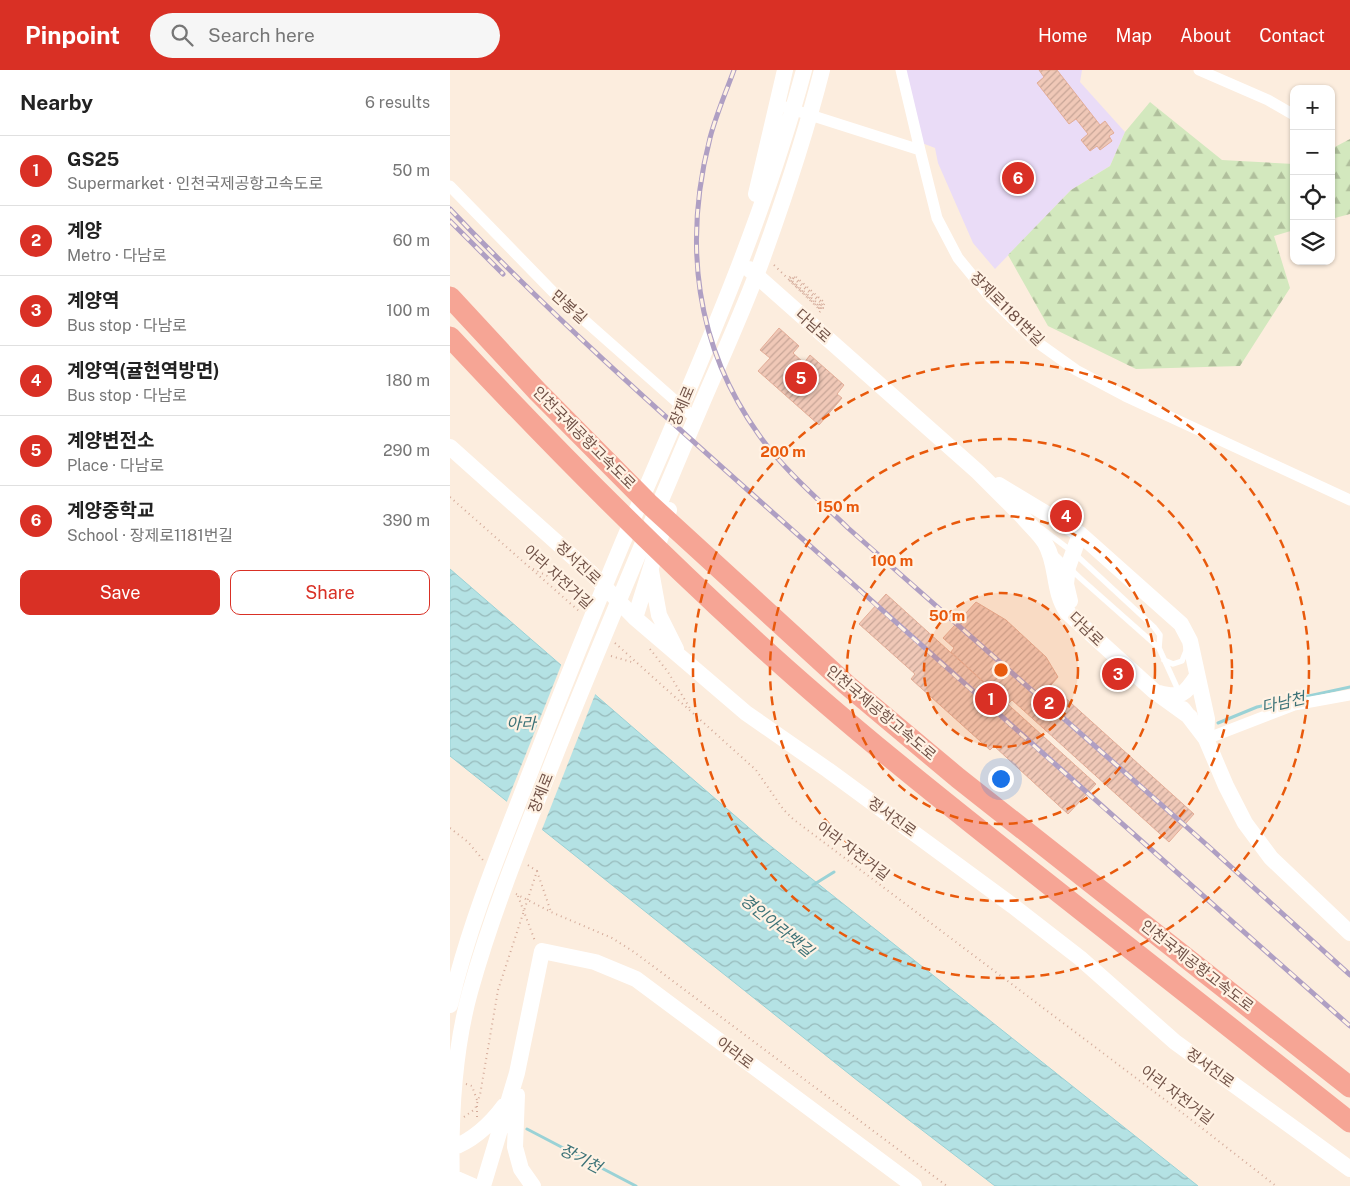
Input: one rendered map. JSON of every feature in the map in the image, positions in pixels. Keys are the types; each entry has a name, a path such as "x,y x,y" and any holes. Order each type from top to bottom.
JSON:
{"highway":[{"name":"인천국제공항고속도로","path":"450,297 537,391 648,503 847,685 950,772 1350,1087"},
{"name":"인천국제공항고속도로","path":"450,337 520,413 641,534 753,639 947,804 1350,1122"}],"street":[{"name":"장제로","path":"635,618 696,419 721,328 785,70"},
{"name":"장제로","path":"450,1005 457,975 476,918 557,704 618,554 693,382 762,204 791,118 804,70"},
{"name":"장제로","path":"452,1186 450,1159 452,1099 458,1048 470,993 494,916 597,651 763,259 812,109 822,70"},
{"name":"장제로","path":"765,156 802,112 832,70"},
{"name":"장제로1181번길","path":"901,70 937,218 958,258 990,297 1034,340 1076,370 1125,396 1350,500"},
{"path":"1199,70 1268,100 1290,113"},
{"path":"815,93 815,110 822,118"},
{"path":"776,105 920,150"},
{"path":"760,176 766,254 772,279 784,300"},
{"name":"만봉길","path":"450,186 557,296 696,419"},
{"name":"다남로","path":"738,260 978,472 1045,543 1052,559 1056,590 1061,604 1067,612 1154,691 1190,717"},
{"path":"721,328 742,297 752,292 766,292 784,300"},
{"name":"정서진로","path":"450,447 592,574 635,618 746,713 828,770 1013,906 1080,958 1175,1042 1350,1169"},
{"name":"다남로","path":"978,472 1080,534 1181,624 1190,641 1207,719 1206,739"},
{"name":"다남로","path":"1080,534 1071,560 1066,584 1070,601 1083,615 1176,696 1206,739 1244,824 1271,858 1350,933"},
{"path":"592,574 616,581 635,578 651,570 660,615 679,656"},
{"path":"1154,691 1176,696 1188,689 1197,676"},
{"path":"1206,739 1294,706 1350,696"},
{"path":"483,1186 517,1072 542,951"},
{"name":"아라로","path":"542,951 595,962 636,979 914,1186"},
{"path":"517,1072 515,1147 521,1169 533,1186"},
{"path":"450,1149 464,1144 476,1136 497,1116 510,1098"},
{"path":"450,1176 473,1186"}],"lane":[{"path":"1022,517 1048,532 1071,560 1159,648 1176,696"},
{"path":"1045,543 1071,560 1154,627 1160,635 1159,648"},
{"path":"1164,660 1173,664 1182,661 1186,651 1181,624"}],"path":[{"path":"772,262 785,275 791,282 798,288 804,295 818,308 822,304 797,281 791,276 788,279 794,285 800,291 806,296 813,302 819,308 823,303 805,286 799,281 792,276 789,279 815,302 821,308 825,303 795,276 791,280 817,302 823,308"},
{"name":"아라 자전거길","path":"450,497 586,618"},
{"path":"530,568 591,597"},
{"name":"아라 자전거길","path":"616,636 614,644 756,770 792,819 1189,1118 1276,1186"},
{"path":"650,649 668,672 692,712"},
{"path":"597,651 638,664"},
{"path":"450,828 468,842 486,863"},
{"path":"526,864 537,871 551,912"},
{"path":"467,1116 475,1110 480,1095 498,990 537,871"},
{"path":"511,890 518,896 551,912 612,938 634,952 947,1186"},
{"path":"518,896 532,935 542,951"},
{"path":"465,1084 472,1086 477,1101 476,1136"}],"shaded area":[{"path":"905,70 1082,70 1080,82 1125,132 1110,166 1071,190 995,269 973,243 938,163 935,148 922,143"}],"green space":[{"path":"1150,102 1222,160 1290,164 1290,231 1274,236 1290,288 1240,366 1136,369 1048,326 1008,255 1071,190 1110,166 1125,132"},
{"path":"1350,139 1350,214 1335,218 1335,175 1335,147"}],"water":[{"name":"아라","path":"450,569 763,840 1198,1186 995,1186 858,1081 450,756"}],"pier":[{"path":"562,663 596,692 541,832 506,804"}],"building":[{"path":"1039,70 1057,70 1100,125 1105,121 1114,133 1109,136 1112,141 1100,150 1097,146 1090,151 1081,140 1088,134 1076,119 1069,124 1037,83 1044,77"},
{"path":"779,328 799,346 793,353 804,363 810,355 844,385 837,394 842,398 819,425 758,371 770,358 760,350"},
{"path":"886,594 1096,784 1068,814 994,746 990,750 911,679 915,674 859,624"},
{"path":"976,602 1006,620 1046,657 1058,677 1051,685 1194,814 1169,842 1012,700 1008,704 951,652 954,648 943,638"}],"waterway":[{"name":"다남천","path":"1218,723 1257,707 1350,687"},
{"name":"다남천","path":"813,885 834,872"},
{"name":"장기천","path":"527,1129 636,1186"}],"railway":[{"path":"734,70 712,129 702,177 697,216 697,255 700,292 708,330 721,366 737,401 759,435 790,472 848,528 1207,845 1350,975"},
{"path":"450,209 536,296 670,421 1350,1026"},
{"path":"450,221 503,274"}],"place":[{"name":"계양중학교","path":"1018,178"},
{"name":"계양변전소","path":"801,378"},
{"name":"계양역(귤현역방면)","path":"1066,516"},
{"name":"계양역","path":"1118,674"},
{"name":"GS25","path":"991,699"},
{"name":"계양","path":"1049,703"}],"water label":[{"name":"경인아라뱃길","path":"777,925"}]}
